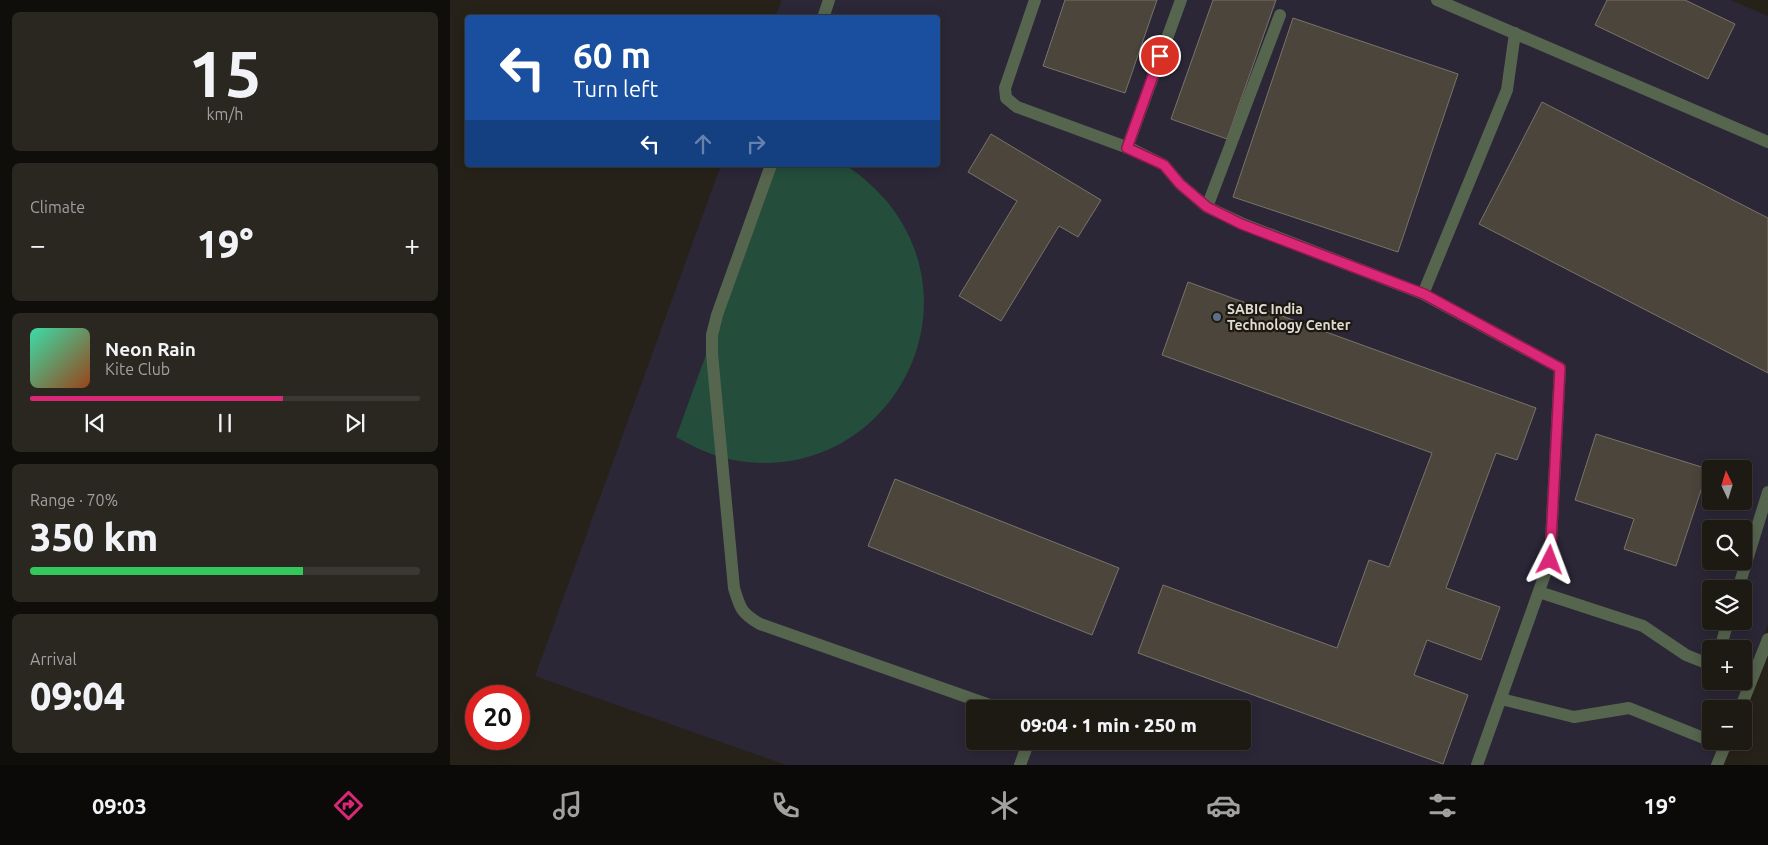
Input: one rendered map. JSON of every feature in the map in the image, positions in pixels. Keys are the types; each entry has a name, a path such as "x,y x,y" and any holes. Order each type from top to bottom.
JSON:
{"street":[{"path":"824,15 830,0"},
{"path":"1035,0 1005,88 1006,98 1017,107 1127,148 1164,165 1180,184 1207,207 1241,224 1424,294 1560,368 1550,560 1477,765"},
{"path":"1127,148 1180,0"},
{"path":"1436,0 1768,142"},
{"path":"1207,207 1280,15"},
{"path":"1424,294 1506,90 1515,33"},
{"path":"770,167 717,315 712,335 712,354 734,588 740,605 746,616 760,624 975,700"},
{"path":"1741,580 1768,492"},
{"path":"1539,592 1643,626 1686,655 1702,661"},
{"path":"1752,670 1768,639"},
{"path":"1501,699 1574,717 1629,708 1702,736"},
{"path":"1020,765 1026,750"},
{"path":"1717,765 1718,750"}],"shaded area":[{"name":"SABIC India Technology Center","path":"782,0 1730,0 1768,16 1768,624 1752,663 1752,640 1702,640 1702,690 1741,690 1737,700 1702,700 1702,750 1716,750 1710,765 786,765 535,676 720,167 940,167 940,15 776,15"}],"green space":[{"path":"774,167 848,167 861,176 889,204 914,249 924,295 919,341 902,384 873,419 836,446 790,461 739,461 722,458 676,437"}],"building":[{"path":"1065,0 1157,0 1125,93 1043,66"},
{"path":"1213,0 1276,0 1227,139 1171,119"},
{"path":"1607,0 1685,0 1735,24 1708,79 1595,25"},
{"path":"1293,18 1458,74 1398,252 1233,197"},
{"path":"1542,102 1768,218 1768,373 1479,224"},
{"path":"991,134 1101,200 1078,237 1059,226 1001,321 959,296 1017,201 968,172"},
{"path":"1188,282 1536,408 1517,460 1496,453 1446,588 1500,607 1481,660 1427,640 1414,675 1468,695 1443,764 1138,653 1163,585 1337,648 1369,560 1389,567 1432,453 1162,355"},
{"path":"1596,434 1702,467 1702,487 1676,566 1624,549 1634,519 1575,500"},
{"path":"895,479 1119,568 1092,635 868,546"}],"place":[{"name":"SABIC India Technology Center","path":"1217,317"}],"route":[{"path":"1160,56 1127,148 1164,165 1180,184 1207,207 1241,224 1424,294 1560,368 1550,560"}]}
